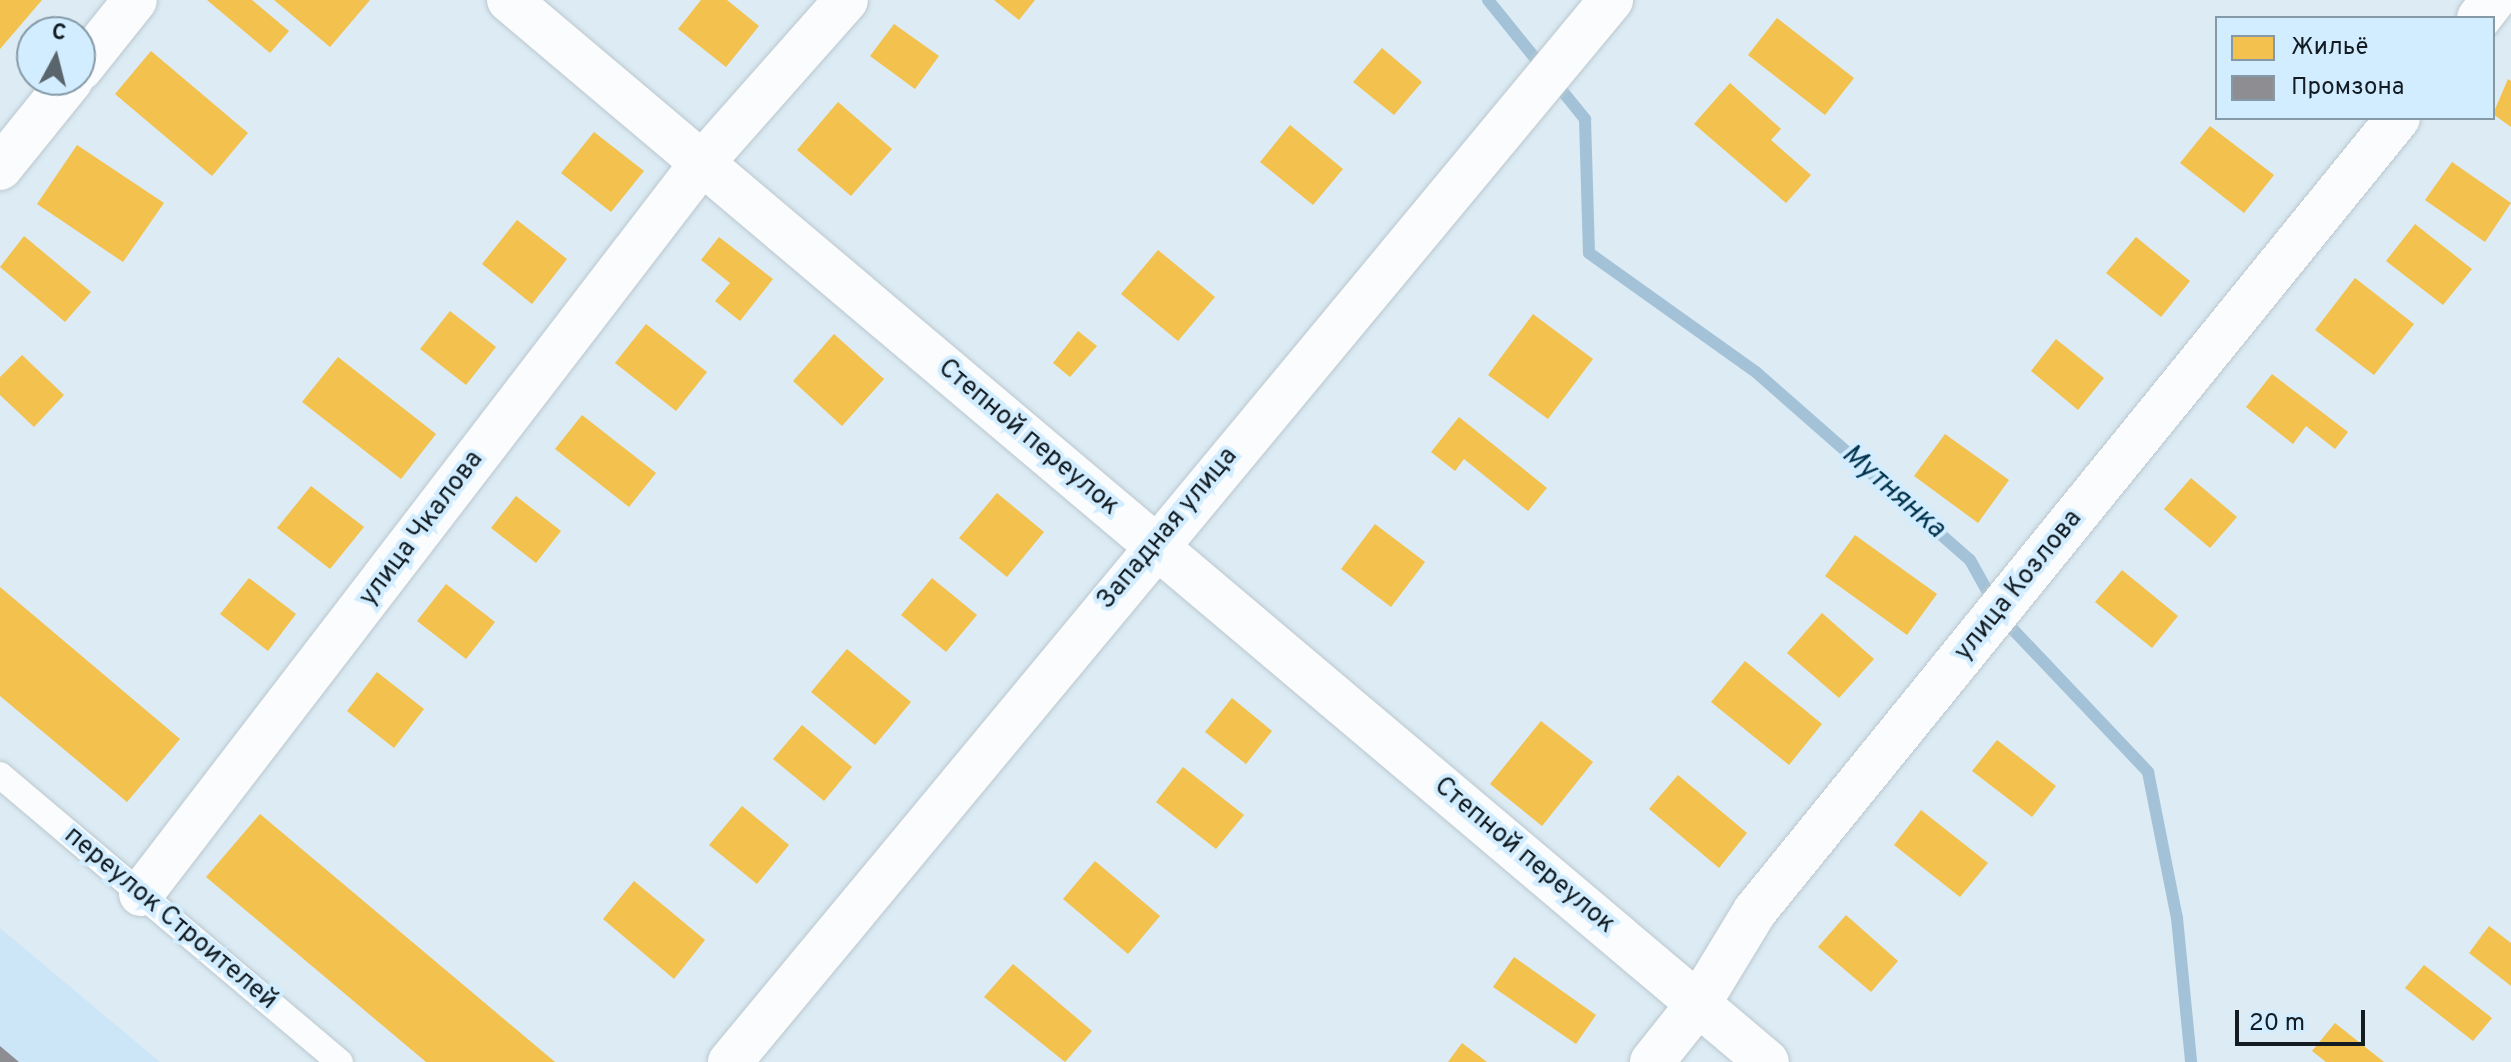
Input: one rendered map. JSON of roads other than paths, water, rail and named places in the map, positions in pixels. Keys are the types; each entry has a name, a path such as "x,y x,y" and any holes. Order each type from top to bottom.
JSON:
{"street":[{"path":"96,49 135,0"},
{"name":"Степной переулок","path":"509,0 1767,1062"},
{"name":"улица Чкалова","path":"141,894 702,163 846,0"},
{"name":"Западная улица","path":"730,1062 1154,544 1611,0"},
{"path":"2481,16 2493,0"},
{"path":"0,168 58,96"},
{"name":"улица Козлова","path":"1652,1062 1699,1003 1755,911 2396,120"}],"lane":[{"name":"переулок Строителей","path":"0,775 340,1062"}],"waterway":[{"name":"Мутнянка","path":"1488,0 1543,68"},
{"name":"Мутнянка","path":"1555,82 1585,119 1589,253 1757,373 1970,560 1994,603"},
{"name":"Мутнянка","path":"2003,619 2148,772 2177,918 2191,1062"}]}
